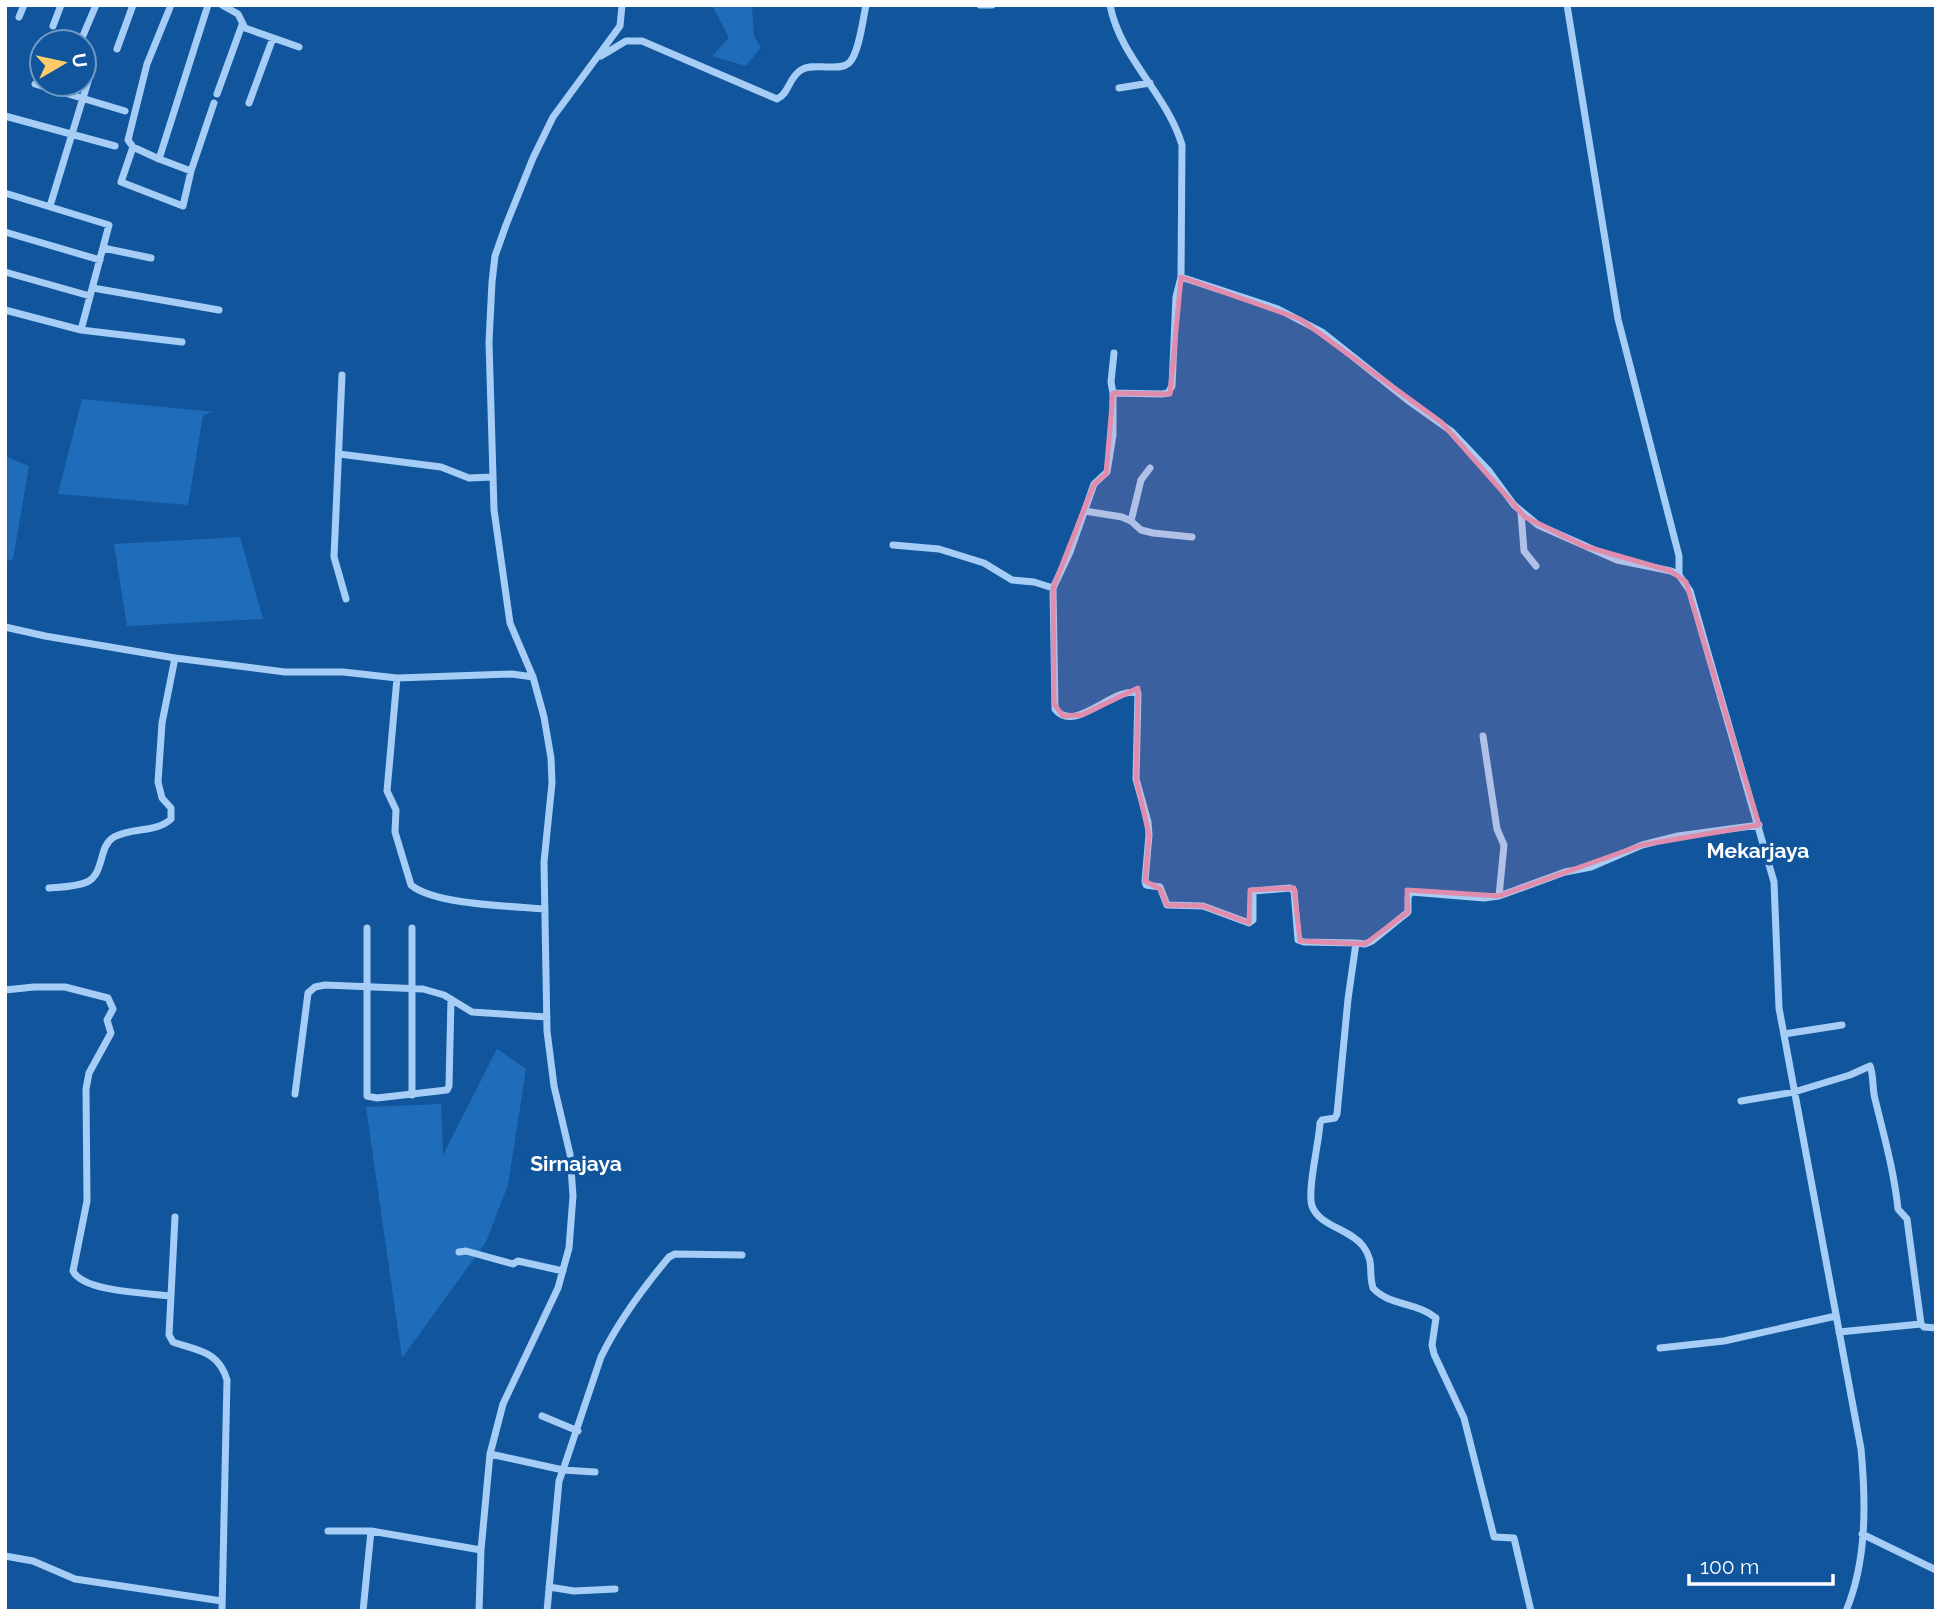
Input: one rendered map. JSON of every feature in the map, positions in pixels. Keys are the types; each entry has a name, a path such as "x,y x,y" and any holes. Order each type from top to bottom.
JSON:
{"street":[{"path":"19,17 24,5"},
{"path":"53,26 61,5"},
{"path":"86,28 96,5"},
{"path":"117,50 133,5"},
{"path":"171,5 148,64 128,140 133,147 191,171"},
{"path":"159,159 208,5"},
{"path":"217,94 242,24 238,14 222,5"},
{"path":"238,14 241,5"},
{"path":"479,1611 481,1550 490,1454 503,1404 542,1325 563,1271 569,1248 573,1196 570,1154 550,1063 547,1017 544,862 552,770 544,717 533,677 510,623 505,599 492,477 489,342 492,282 495,256 533,158 553,117 620,26 622,5"},
{"path":"597,58 634,39 692,61 777,99 785,94 794,75 803,69 811,66 842,67 848,64 855,53 866,5"},
{"path":"980,5 992,5"},
{"path":"1110,5 1115,25 1179,134 1182,145 1181,277 1176,297 1172,386 1168,393 1162,394 1113,393"},
{"path":"1567,5 1618,319 1679,556 1679,575 1690,591 1759,825 1775,895 1776,972 1784,1034 1861,1449 1863,1534 1855,1584 1846,1611"},
{"path":"242,24 299,47"},
{"path":"249,103 273,38"},
{"path":"1119,88 1150,83"},
{"path":"50,206 82,98 125,111"},
{"path":"133,147 121,182 183,206 191,171 214,103"},
{"path":"5,116 115,146"},
{"path":"5,194 109,225 82,330"},
{"path":"5,232 100,260"},
{"path":"103,248 151,258"},
{"path":"5,272 92,292 219,310"},
{"path":"1181,277 1278,309 1322,332 1451,431 1481,462 1520,512 1552,533 1617,560 1679,575"},
{"path":"5,310 82,330 182,342"},
{"path":"1114,353 1111,382 1113,435 1107,472 1094,484 1070,552 1053,588 1054,704 1059,714 1066,717 1082,715 1128,692 1138,693 1136,779 1149,835 1144,876 1146,885 1160,887 1167,905 1203,906 1249,923 1253,920 1253,891 1292,889 1297,937 1300,942 1365,944 1372,942 1408,912 1408,897 1411,891 1484,898 1499,896 1565,872 1591,867 1654,841 1759,825"},
{"path":"342,375 334,557 346,599"},
{"path":"339,454 441,467 469,478 492,477"},
{"path":"1131,521 1141,480 1150,468"},
{"path":"1086,511 1111,514 1131,521 1141,530 1192,537"},
{"path":"1520,512 1524,551 1536,566"},
{"path":"893,545 939,550 984,563 1012,580 1034,582 1053,588"},
{"path":"5,626 45,636 285,672 366,673 397,678 513,674 533,677"},
{"path":"49,888 86,883 97,870 109,841 118,835 157,827 171,819 171,808 162,798 158,782 162,723 176,657"},
{"path":"397,678 387,791 396,810 395,832 411,885 424,893 470,902 545,909"},
{"path":"1483,736 1497,829 1504,845 1499,896"},
{"path":"367,928 367,1096 412,1095 443,1091 449,1086 451,999"},
{"path":"412,928 412,1095"},
{"path":"1356,943 1337,1114 1335,1118 1322,1120 1320,1123 1311,1202 1317,1215 1354,1236 1365,1248 1372,1264 1373,1288 1381,1297 1409,1304 1436,1318 1432,1345 1434,1354 1464,1418 1494,1537 1514,1538 1531,1611"},
{"path":"295,1094 308,993 315,987 325,985 436,991 472,1012 547,1017"},
{"path":"5,990 65,987 108,998 111,1002 113,1009 107,1020 111,1032 89,1073 86,1089 88,1200 73,1271 76,1277 103,1288 171,1296"},
{"path":"1784,1034 1842,1025"},
{"path":"1741,1101 1794,1092 1850,1075 1867,1066 1871,1068 1873,1091 1885,1132 1898,1209 1908,1219 1921,1324"},
{"path":"175,1217 168,1331 170,1339 213,1356 223,1367 227,1380 222,1611"},
{"path":"459,1252 563,1271"},
{"path":"547,1611 556,1494 609,1340 646,1284 669,1257 675,1254 742,1255"},
{"path":"1660,1348 1724,1341 1836,1316"},
{"path":"1839,1332 1921,1324 1924,1327 1936,1328"},
{"path":"542,1416 578,1431"},
{"path":"490,1454 563,1470 595,1472"},
{"path":"328,1531 371,1531 481,1550"},
{"path":"363,1611 371,1531"},
{"path":"1863,1534 1936,1570"},
{"path":"5,1556 33,1561 75,1579 222,1601"},
{"path":"549,1587 574,1591 615,1589"}],"highlighted area":[{"path":"1181,277 1300,319 1441,422 1525,517 1584,546 1671,571 1686,582 1759,825 1642,845 1499,896 1407,890 1408,912 1365,944 1300,941 1294,888 1250,890 1249,923 1203,906 1167,905 1160,889 1145,881 1149,835 1136,779 1138,688 1082,715 1063,716 1054,704 1053,588 1094,484 1106,474 1113,393 1170,394"}],"shaded area":[{"path":"712,5 752,7 754,36 761,47 746,66 712,56 729,38"},
{"path":"82,399 214,412 203,415 188,505 58,494"},
{"path":"5,456 29,466 13,559 5,562"},
{"path":"240,537 263,619 127,626 114,544"},
{"path":"497,1049 526,1069 508,1185 486,1242 402,1358 366,1107 441,1104 443,1155"}],"district":[{"name":"Mekarjaya","path":"1758,851"},
{"name":"Sirnajaya","path":"576,1164"}]}
